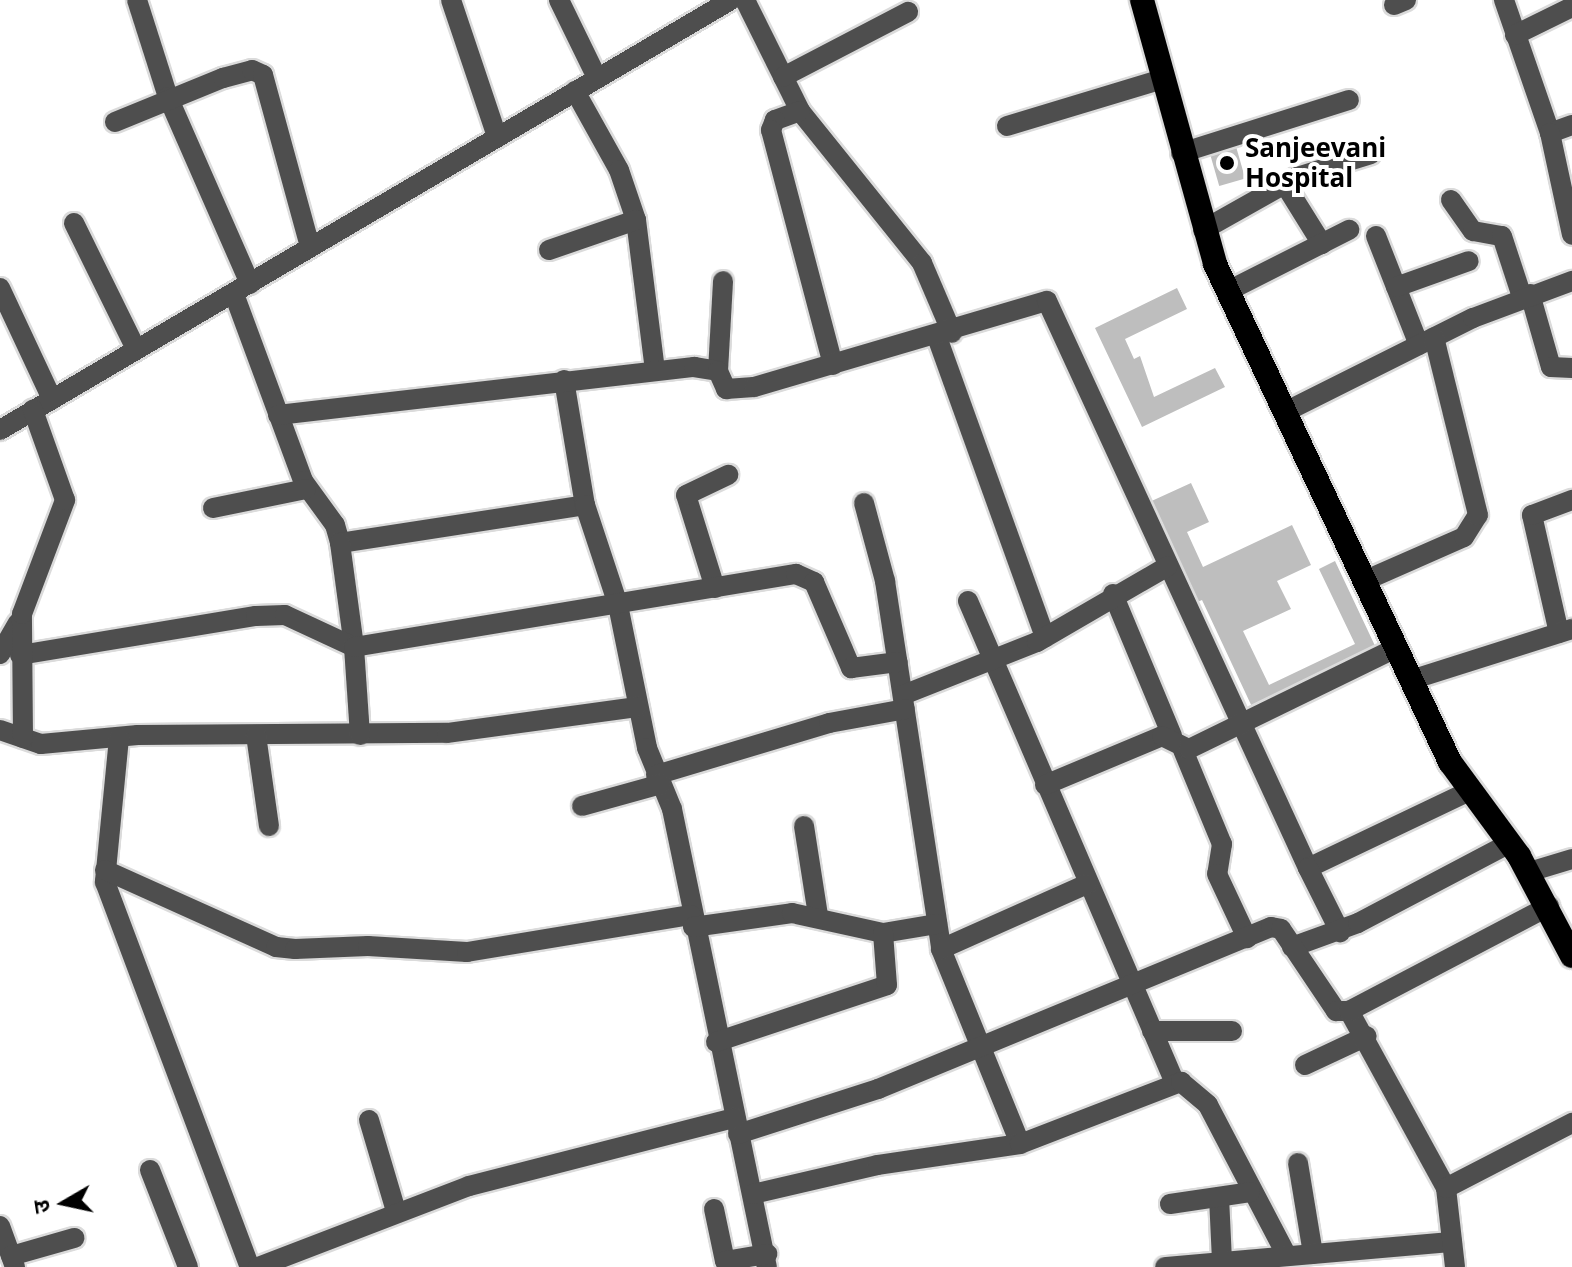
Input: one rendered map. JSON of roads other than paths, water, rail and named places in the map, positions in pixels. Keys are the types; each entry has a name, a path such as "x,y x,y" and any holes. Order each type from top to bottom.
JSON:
{"highway":[{"path":"1142,0 1203,230 1228,291 1467,792 1510,843 1529,872 1572,956"}],"street":[{"path":"137,0 168,97 242,289 278,415 306,489 335,525 354,647 360,735"},
{"path":"451,0 497,137"},
{"path":"559,0 597,78"},
{"path":"2,424 33,410 135,347 242,289 731,0"},
{"path":"745,0 800,111 922,263 1045,637"},
{"path":"1504,0 1550,133 1572,235"},
{"path":"1515,35 1572,7"},
{"path":"783,77 908,12"},
{"path":"115,122 168,97 252,70 263,75 310,247"},
{"path":"1007,126 1163,79"},
{"path":"575,91 619,170 636,220 655,371"},
{"path":"1181,153 1349,100"},
{"path":"800,111 775,120 771,130 833,365"},
{"path":"1550,133 1572,125"},
{"path":"1203,230 1284,183 1371,154"},
{"path":"1284,183 1322,244"},
{"path":"1451,200 1473,231 1502,236 1551,367 1572,368"},
{"path":"549,250 636,220"},
{"path":"74,223 135,347"},
{"path":"1228,291 1349,230"},
{"path":"1364,581 1464,537 1478,515 1426,341 1396,287 1376,236"},
{"path":"1396,287 1469,261"},
{"path":"723,281 718,371 721,385 733,390 944,335 1047,301 1340,932"},
{"path":"1285,412 1426,341 1526,296 1572,281"},
{"path":"0,288 52,399"},
{"path":"278,415 564,380 655,371 718,371"},
{"path":"564,380 585,505 618,605 636,707 659,780 767,1260 725,1261 714,1209"},
{"path":"33,410 65,500 22,614 10,655 9,738 41,744 119,738 447,733 636,707"},
{"path":"715,588 686,495 728,475"},
{"path":"213,508 306,489"},
{"path":"1411,680 1566,631 1532,515 1572,500"},
{"path":"864,503 898,662 941,949 1020,1144"},
{"path":"340,543 585,505"},
{"path":"582,806 829,723 904,702 1045,637 1113,594 1168,566"},
{"path":"10,655 285,615 354,647 715,588 810,577 851,668 898,662"},
{"path":"1113,594 1222,844 1217,874 1247,938"},
{"path":"968,601 1175,1083"},
{"path":"1045,785 1244,722 1396,648"},
{"path":"256,735 269,826"},
{"path":"119,738 105,870 125,943 250,1267"},
{"path":"1308,868 1467,792"},
{"path":"804,826 818,915"},
{"path":"1292,947 1340,932 1510,843"},
{"path":"1529,872 1572,859"},
{"path":"105,870 276,947 295,949 467,952 692,921 792,913 818,915 883,933 937,924"},
{"path":"941,949 1087,884"},
{"path":"258,1267 396,1211 736,1126 983,1047 1247,938 1281,929 1318,991 1336,1011 1349,1011 1549,906"},
{"path":"716,1042 887,985 883,933"},
{"path":"1349,1011 1367,1036 1446,1188 1455,1267"},
{"path":"1152,1031 1232,1031"},
{"path":"1305,1065 1367,1036"},
{"path":"753,1194 878,1165 1020,1144 1175,1083 1189,1086 1208,1105 1250,1192 1283,1239 1287,1256"},
{"path":"369,1120 396,1211"},
{"path":"1446,1188 1572,1123"},
{"path":"1298,1163 1313,1254"},
{"path":"150,1170 188,1267"},
{"path":"1170,1204 1250,1192"},
{"path":"1219,1197 1222,1261"},
{"path":"0,1226 13,1262 74,1238"},
{"path":"1165,1267 1222,1261 1245,1263 1287,1256 1452,1242"}],"place":[{"name":"Sanjeevani Hospital","path":"1227,163"}]}
